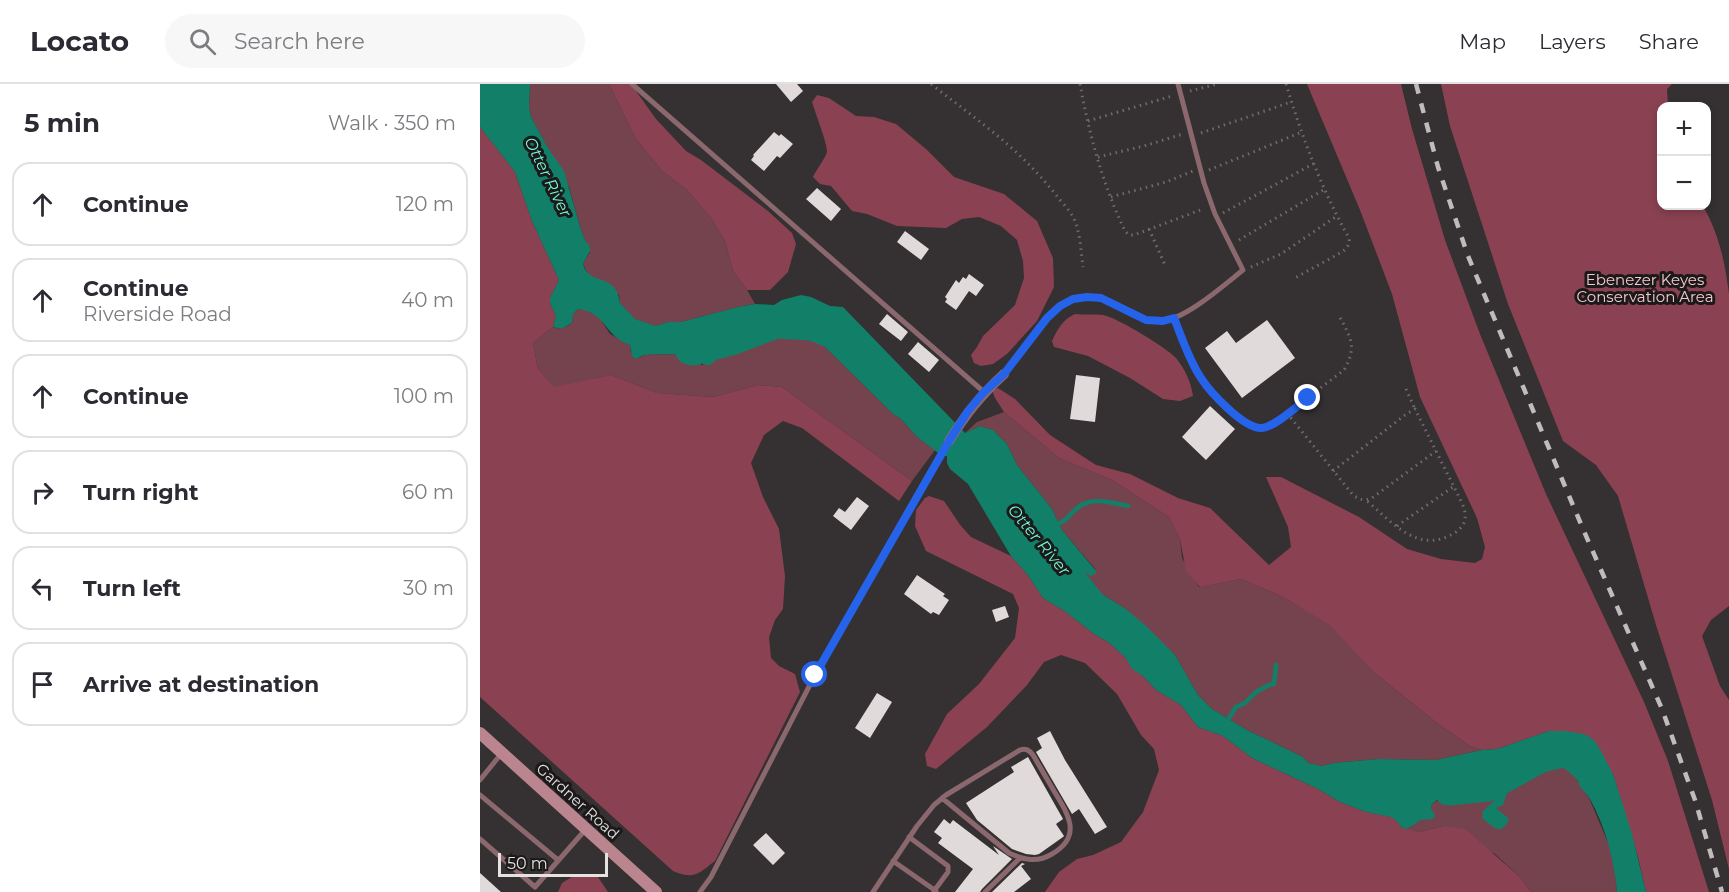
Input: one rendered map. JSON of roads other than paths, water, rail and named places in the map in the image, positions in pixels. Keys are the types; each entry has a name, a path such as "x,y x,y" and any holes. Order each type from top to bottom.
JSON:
{"main road":[{"name":"Gardner Road","path":"480,733 656,892"}],"street":[{"path":"949,441 968,411 1004,374"}],"lane":[{"path":"632,84 984,392"},
{"path":"1004,374 1047,318 1060,306 1073,299 1101,298 1146,320 1163,321 1189,310 1244,270 1212,206 1190,134 1178,84"},
{"path":"700,892 711,877 815,675 949,441"},
{"path":"873,892 925,815 942,798 1025,748 1029,750 1067,813 1070,826 1066,843 1061,849 1041,859 1020,858 1009,853 942,798"},
{"path":"480,780 502,752"},
{"path":"480,795 558,860"},
{"path":"480,839 535,887 586,829"},
{"path":"893,861 936,891 948,872 948,866 909,837"},
{"path":"985,892 1020,858"}],"water":[{"path":"480,84 530,84 531,117 564,171 581,230 589,245 590,251 583,264 586,271 613,287 618,293 620,303 635,319 656,326 738,307 755,304 774,305 782,300 801,295 830,306 843,307 965,433 980,426 993,430 1007,444 1017,465 1052,509 1062,530 1096,573 1091,576 1069,562 1042,531 1033,526 1028,533 1033,543 1050,562 1126,609 1145,625 1175,655 1198,695 1212,709 1247,730 1303,757 1308,763 1322,766 1378,759 1436,760 1497,749 1549,731 1584,734 1594,740 1613,774 1632,834 1646,892 1617,892 1614,868 1601,821 1590,799 1579,785 1573,769 1557,755 1546,753 1533,756 1505,774 1509,787 1503,805 1496,808 1509,819 1503,828 1496,828 1482,818 1483,811 1503,793 1502,785 1496,782 1467,795 1437,800 1432,804 1431,809 1435,815 1433,819 1420,820 1406,829 1391,817 1366,812 1340,802 1252,758 1223,736 1198,727 1181,705 1156,690 1143,676 1132,669 1125,657 1108,642 1043,598 1027,574 1011,556 968,484 950,469 947,456 942,456 916,436 815,337 806,322 800,320 803,328 793,325 771,325 734,334 719,348 714,362 710,365 685,355 643,355 636,359 632,356 630,345 621,341 595,315 587,311 578,309 573,314 572,323 563,328 553,327 556,316 550,298 559,280 532,221 515,172 480,127"}],"waterway":[{"name":"Otter River","path":"689,351 693,352 731,342 776,325 812,327 844,340"},
{"name":"Otter River","path":"1008,500 1092,603"},
{"path":"1055,525 1064,521 1080,506 1093,501 1128,506"},
{"path":"1226,723 1236,707 1245,703 1256,692 1274,684 1276,665"},
{"name":"Otter River","path":"1448,792 1489,788 1541,759 1567,753 1587,770"}],"railway":[{"path":"1416,84 1438,167 1468,256 1662,709 1695,800 1722,892"}],"park label":[{"name":"Ebenezer Keyes Conservation Area","path":"1645,288"}]}
